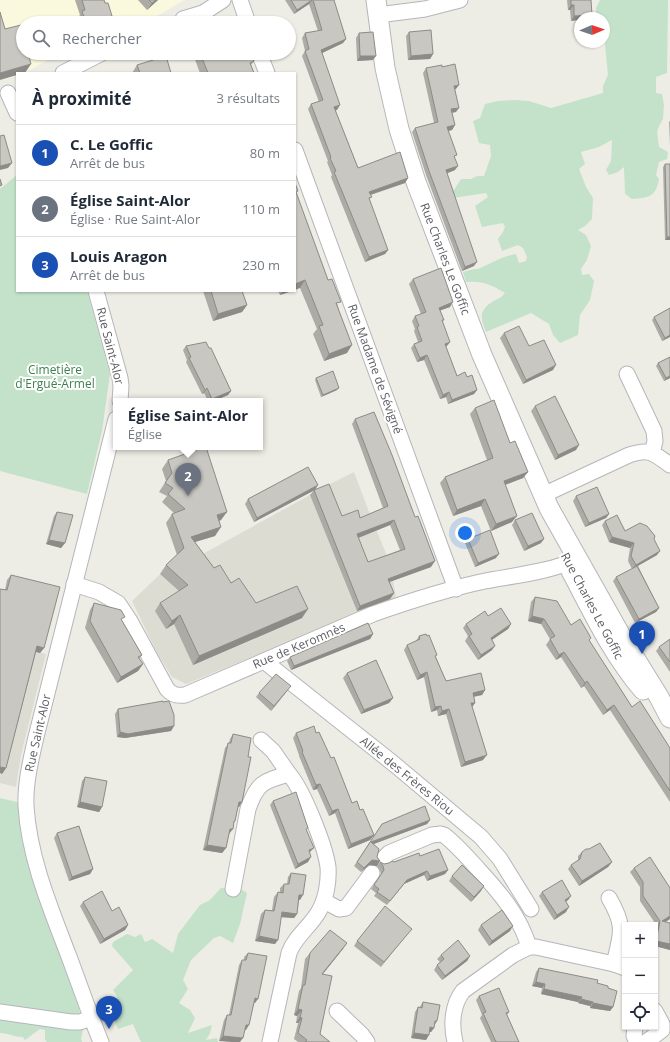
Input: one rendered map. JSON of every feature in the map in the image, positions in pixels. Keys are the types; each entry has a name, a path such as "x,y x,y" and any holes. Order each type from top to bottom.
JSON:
{"street":[{"path":"186,16 205,0"},
{"path":"194,16 203,13 223,0"},
{"path":"240,0 246,16"},
{"path":"377,7 425,9 460,0"},
{"name":"Rue Charles Le Goffic","path":"377,7 382,53 389,92 409,162 482,355 572,561 620,634 669,714"},
{"path":"65,72 86,60"},
{"path":"262,60 267,72"},
{"path":"8,94 16,111"},
{"name":"Rue Madame de Sévigné","path":"296,153 456,588"},
{"name":"Rue Saint-Alor","path":"96,292 119,371 121,386 120,398"},
{"path":"627,374 654,432 655,441 652,453"},
{"name":"Rue Saint-Alor","path":"101,1042 43,885 30,837 26,804 28,776 36,737 113,431"},
{"path":"546,502 629,455 644,450 652,453 670,465"},
{"name":"Rue de Keromnès","path":"74,584 100,592 118,603 130,621 166,689 171,694 179,696 185,695 373,614 400,604 485,581 558,567 572,561"},
{"name":"Allée des Frères Riou","path":"264,661 394,764 481,837 500,859 531,909"},
{"path":"261,740 273,751 294,780 305,800 325,854 328,873 324,901 319,913 292,944 288,953 270,1042"},
{"path":"233,889 248,809 256,790 268,781 289,774"},
{"path":"383,859 389,853 432,835 444,835 470,860 503,897 523,929 529,947"},
{"path":"324,901 339,909 346,908 372,873"},
{"path":"456,1042 453,1017 457,999 462,991 513,954 529,947 619,966 622,929 618,912 609,898"},
{"path":"337,1011 362,1034 367,1042"},
{"path":"0,1012 71,1022 80,1022 91,1018"},
{"path":"637,1039 661,1032 662,1016"}],"shaded area":[{"path":"0,0 184,0 156,16 16,16 16,60 48,60 27,72 16,72 16,76 0,80"},
{"path":"354,472 390,563 396,598 186,684 172,677 157,653 132,601 174,561 199,556"},
{"path":"0,643 46,654 21,755 16,787 0,783"}],"green space":[{"path":"600,0 668,0 667,73 656,77 656,93 662,94 664,105 663,119 657,132 659,147 668,152 667,159 659,162 656,175 659,179 656,190 647,197 632,199 625,194 624,167 618,172 609,175 606,170 611,161 612,140 599,147 581,152 585,164 579,169 586,187 593,198 592,219 578,230 586,235 591,246 587,260 581,269 582,275 589,274 594,281 590,300 580,315 578,335 560,343 553,335 549,324 531,313 486,332 482,319 484,309 505,293 486,284 466,282 463,272 478,269 511,255 516,254 519,263 526,261 527,257 523,248 518,245 502,251 498,239 505,227 503,223 482,227 475,206 488,197 486,193 453,198 452,193 461,179 471,179 477,176 484,176 491,156 490,145 479,143 473,121 480,118 485,104 498,101 529,101 551,108 603,93 603,86 608,75 605,48 610,48 610,12 596,12 596,8"},
{"name":"Cimetière d'Ergué-Armel","path":"16,176 16,292 87,292 110,374 102,431 87,494 0,471 0,189"},
{"path":"0,798 17,802 20,809 53,938 67,970 77,999 83,1029 81,1039 82,1042 47,1042 45,1039 45,1030 40,1029 25,1040 23,1037 0,1033"},
{"path":"221,888 241,889 247,893 240,924 233,943 220,936 214,938 191,960 183,980 188,989 179,1003 190,1010 195,1018 188,1033 212,1025 206,1040 217,1038 218,1042 141,1042 133,1024 118,1029 114,1020 120,1009 117,996 113,990 133,970 112,946 113,942 127,934 135,937 141,934 145,942 152,939 173,953 178,934 200,905 210,900"}],"building":[{"path":"82,0 104,0 105,3 108,3 112,16 84,16 82,11 85,10"},
{"path":"149,0 156,0 152,3"},
{"path":"291,0 312,0 297,10"},
{"path":"313,0 334,0 346,39 321,50 340,105 334,107 358,168 400,152 408,178 369,192 372,197 369,198 388,250 369,257 334,172 336,171 311,104 323,100 305,51 309,49 305,33 322,30"},
{"path":"571,0 591,0 592,12 574,12 574,5 571,5"},
{"path":"0,12 5,29 16,26 16,60 30,60 31,64 0,73"},
{"path":"431,30 433,54 411,56 409,32"},
{"path":"373,32 376,56 360,56 359,33"},
{"path":"153,60 167,60 171,72 140,72 137,65"},
{"path":"203,60 254,61 250,63 254,72 208,72"},
{"path":"455,64 459,85 454,86 459,108 451,109 455,125 447,127 457,155 454,156 458,166 446,170 477,262 465,267 429,171 415,128 438,122 426,68"},
{"path":"4,135 12,163 0,166 0,136"},
{"path":"665,164 670,164 670,237 667,237"},
{"path":"296,192 328,280 332,279 341,302 336,303 352,345 329,354 319,326 323,325 305,280 296,284"},
{"path":"441,268 453,302 439,308 450,342 445,344 457,376 465,372 467,377 472,375 477,390 452,400 449,392 443,395 427,355 420,358 414,344 422,341 415,316 426,312 413,279"},
{"path":"211,292 242,292 247,305 218,314"},
{"path":"670,308 670,335 665,338 654,317"},
{"path":"519,326 529,346 544,340 556,365 526,380 504,333"},
{"path":"206,342 209,348 211,348 231,391 212,398 207,388 205,390 189,358 191,357 186,346"},
{"path":"670,357 670,376 666,378 658,363"},
{"path":"333,371 339,388 323,395 316,378"},
{"path":"555,396 579,445 558,455 535,406"},
{"path":"494,400 510,443 515,441 528,472 504,481 517,516 496,524 485,499 457,510 445,477 493,458 475,408"},
{"path":"374,412 415,517 418,516 435,561 388,579 394,593 360,606 314,490 329,484 342,516 358,510 360,518 388,506 355,419","holes":["394,520 405,549 368,562 357,534"]},
{"path":"196,450 207,450 227,512 217,515 221,527 191,537 214,568 220,565 231,583 239,578 256,603 297,586 308,609 199,656 180,615 172,621 160,603 188,585 166,565 184,548 172,514 185,509 168,494 173,488 165,483 172,473 168,460"},
{"path":"308,467 318,485 257,518 248,499"},
{"path":"597,487 609,514 589,523 576,496"},
{"path":"57,512 73,515 65,543 49,540"},
{"path":"532,513 544,539 528,546 515,520"},
{"path":"617,515 625,531 640,523 647,526 655,536 654,539 660,551 636,565 631,556 634,543 612,537 605,521"},
{"path":"490,530 499,554 478,563 468,539"},
{"path":"637,566 659,608 639,619 616,577"},
{"path":"11,575 60,587 44,648 37,646 6,768 0,767 0,589 7,590"},
{"path":"535,597 557,601 571,625 580,619 591,638 589,640 632,707 640,701 670,748 670,791 614,705 607,710 587,681 585,683 564,652 559,655 550,639 555,636 544,619 532,616"},
{"path":"94,603 121,610 125,617 121,619 142,655 138,657 143,664 121,677 90,621"},
{"path":"501,608 511,624 491,638 495,646 481,655 469,636 472,634 466,624 485,611 488,616"},
{"path":"368,623 373,634 294,666 290,657"},
{"path":"426,634 427,636 429,635 437,655 435,656 446,681 481,673 485,690 473,693 475,703 471,703 487,755 465,762 449,709 442,711 441,706 435,707 427,672 420,675 407,645 420,639 419,636"},
{"path":"670,639 670,662 659,647"},
{"path":"376,660 393,698 364,710 347,673"},
{"path":"276,674 291,686 274,706 259,693"},
{"path":"169,701 174,715 174,726 128,734 120,732 118,709"},
{"path":"314,726 316,733 319,732 331,758 334,757 352,803 357,801 360,810 363,809 374,835 351,844 338,809 332,811 320,784 316,785 302,752 303,751 296,733"},
{"path":"233,734 251,738 248,757 251,757 242,802 239,802 233,829 230,829 226,848 207,845 228,743 231,743"},
{"path":"85,777 107,781 102,807 80,802"},
{"path":"296,792 308,828 306,829 314,848 309,850 311,857 298,864 273,801"},
{"path":"425,806 430,820 371,842 379,849 377,857 380,861 372,860 364,868 357,862 382,824"},
{"path":"79,826 93,869 72,877 57,833"},
{"path":"600,843 612,862 582,881 571,865 580,859 582,852"},
{"path":"439,849 448,870 430,876 427,871 407,880 390,901 377,892 379,889 374,885 384,870 380,862 384,864 392,861 394,862 419,853 420,856"},
{"path":"650,857 670,888 670,916 662,921 670,923 670,944 658,941 660,921 643,896 643,882 634,868"},
{"path":"462,865 484,886 474,897 452,876"},
{"path":"291,873 306,875 303,895 299,895 297,914 282,912 278,940 259,936 265,910 274,911 278,892 283,893 284,884 289,884"},
{"path":"562,880 571,896 565,900 569,907 557,915 542,892"},
{"path":"102,891 112,911 119,907 128,925 104,939 83,902"},
{"path":"385,906 412,929 384,962 357,941"},
{"path":"502,910 513,926 492,941 481,925"},
{"path":"330,930 347,943 322,974 332,976 320,1034 330,1042 305,1042 307,1040 298,1033 302,1018 300,1017 302,1010 298,1009 303,985 305,985 310,953"},
{"path":"458,940 470,956 445,976 437,965 444,959 441,955"},
{"path":"248,953 267,956 258,999 255,998 249,1025 246,1025 243,1038 223,1036 227,1015 231,1015 242,960 246,960"},
{"path":"539,968 598,980 597,983 608,986 608,988 617,991 613,1007 593,1003 581,999 582,997 544,989 545,984 536,982"},
{"path":"499,988 509,1012 506,1013 519,1042 496,1042 483,1013 486,1012 479,996"},
{"path":"423,1002 440,1005 437,1021 435,1021 434,1028 430,1027 429,1035 414,1033 418,1007 422,1008"}],"place":[{"name":"Église Saint-Alor","path":"188,496"},
{"name":"C. Le Goffic","path":"642,654"},
{"name":"Louis Aragon","path":"109,1029"}]}
